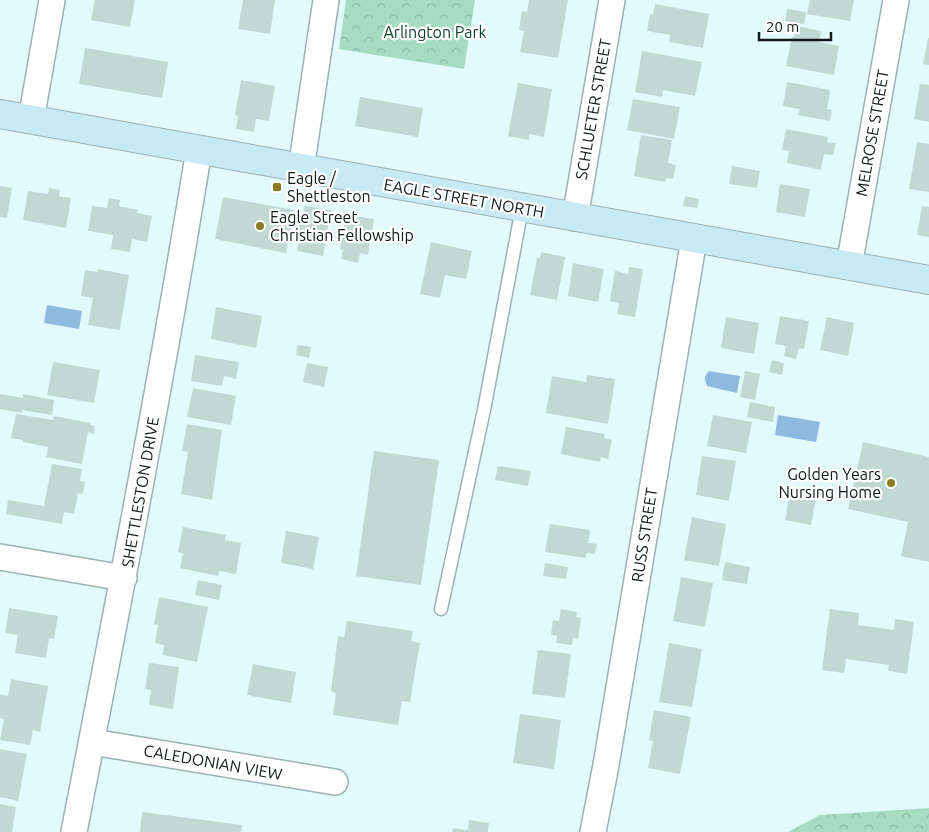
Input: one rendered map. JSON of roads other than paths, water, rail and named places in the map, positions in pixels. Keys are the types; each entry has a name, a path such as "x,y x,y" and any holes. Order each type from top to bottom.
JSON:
{"main road":[{"name":"EAGLE STREET NORTH","path":"0,114 929,280"}],"street":[{"path":"31,120 52,0"},
{"path":"301,169 326,0"},
{"name":"SCHLUETER STREET","path":"575,218 612,0"},
{"name":"MELROSE STREET","path":"849,266 896,0"},
{"name":"SHETTLESTON DRIVE","path":"74,832 124,578 163,365 199,150"},
{"name":"RUSS STREET","path":"593,832 606,765 694,239"},
{"path":"0,557 124,578"},
{"name":"CALEDONIAN VIEW","path":"92,742 335,782"}],"lane":[{"path":"441,609 484,410 522,208"}],"water":[{"path":"47,305 82,311 79,329 44,323"},
{"path":"709,371 740,376 737,393 707,386 705,378"},
{"path":"778,415 820,422 816,442 775,435"}],"place":[{"name":"Eagle / Shettleston","path":"277,187"},
{"name":"Eagle Street Christian Fellowship","path":"260,226"},
{"name":"Golden Years Nursing Home","path":"891,483"}],"park label":[{"name":"Arlington Park","path":"435,32"}]}
